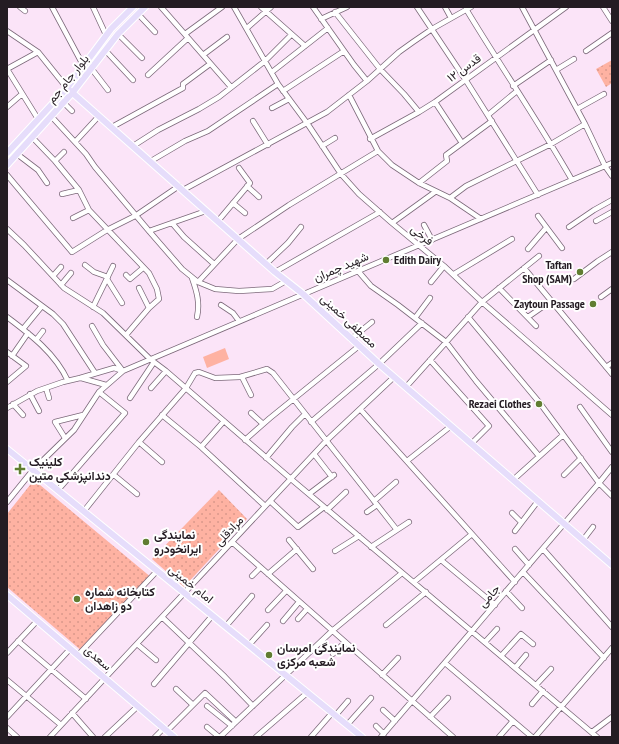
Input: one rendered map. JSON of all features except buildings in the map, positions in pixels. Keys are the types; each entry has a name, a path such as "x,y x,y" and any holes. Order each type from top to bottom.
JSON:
{"main road":[{"name":"بلوار جام جم","path":"7,153 66,88 106,35 134,7"},
{"name":"بلوار جام جم","path":"7,165 64,103 118,34 145,7"},
{"name":"مصطفی خمینی","path":"66,88 73,92 275,272 303,294 379,364 612,565"},
{"name":"امام خمینی","path":"7,449 362,737"},
{"name":"سعدی","path":"7,595 174,737"}],"street":[{"path":"20,7 25,10"},
{"path":"52,7 83,65"},
{"path":"94,7 106,35"},
{"path":"162,7 231,87"},
{"path":"148,75 187,36 222,7"},
{"name":"فرخی","path":"234,7 278,84 341,174 359,194 454,274 482,302 612,415"},
{"path":"261,7 305,46"},
{"path":"247,28 271,7"},
{"path":"313,7 367,81"},
{"path":"321,19 347,7"},
{"path":"417,7 465,79 538,195"},
{"path":"445,7 451,18"},
{"path":"522,7 586,124 605,166 612,176"},
{"name":"قدس ۱۲","path":"370,139 435,102 566,7"},
{"path":"603,7 612,21"},
{"path":"7,176 72,252 107,230 135,216 181,188 268,145 327,112 367,81 399,52 432,28 469,8 495,58 551,144 572,180"},
{"path":"335,12 380,69 419,112"},
{"path":"138,14 155,32"},
{"path":"272,72 328,28"},
{"path":"7,31 38,52 66,88"},
{"path":"586,51 612,33"},
{"path":"118,34 142,58"},
{"path":"133,146 158,130 219,97 265,61 291,35"},
{"path":"203,55 227,37"},
{"path":"105,50 133,80"},
{"path":"283,90 344,51"},
{"path":"38,52 7,69 38,119"},
{"path":"556,70 574,59"},
{"path":"513,86 551,60"},
{"path":"112,127 183,88 183,84 210,64"},
{"path":"91,68 108,90"},
{"path":"151,162 185,142 208,131 278,84"},
{"path":"488,115 517,91"},
{"path":"7,107 22,94"},
{"path":"577,109 604,94"},
{"path":"349,96 378,152 419,183 450,198 481,219"},
{"path":"272,108 289,99"},
{"path":"435,102 462,144"},
{"path":"64,103 72,111"},
{"path":"52,116 86,154 94,168 135,216 182,269 198,282 215,289 239,291 272,289 286,281"},
{"path":"75,142 99,116"},
{"path":"253,121 268,145"},
{"path":"419,183 447,161 446,155 492,121"},
{"path":"450,198 466,186 551,144 586,124"},
{"path":"32,137 55,161 79,190 89,210 149,273 157,290 159,299 149,308 126,335"},
{"path":"322,146 335,138"},
{"path":"55,161 64,152"},
{"path":"198,282 238,239 289,205 378,152"},
{"path":"17,154 38,170 47,183"},
{"name":"شهید چمران","path":"7,502 33,470 74,430 99,392 122,371 152,361 239,321 612,163"},
{"path":"218,221 250,182 239,168"},
{"path":"247,186 259,197"},
{"path":"62,194 79,190"},
{"path":"392,223 435,192"},
{"path":"568,227 612,200"},
{"path":"233,203 245,213"},
{"path":"72,218 89,210"},
{"path":"149,231 206,210"},
{"path":"275,272 380,212"},
{"path":"596,221 612,212"},
{"path":"538,216 562,248"},
{"path":"172,223 184,237 214,264"},
{"path":"424,225 432,240"},
{"path":"266,264 288,243 301,227"},
{"path":"528,249 546,228"},
{"path":"7,229 62,286 73,295 103,313 152,361 166,371 266,458 597,737"},
{"path":"454,274 512,239"},
{"path":"574,279 612,252"},
{"path":"406,387 482,302 539,256"},
{"path":"85,265 94,272 107,278 122,303"},
{"path":"93,307 113,266"},
{"path":"431,282 444,266"},
{"path":"53,276 61,267"},
{"path":"126,275 130,279 144,268"},
{"path":"524,268 612,374"},
{"path":"358,271 371,286 446,342 476,381 539,456"},
{"path":"62,286 71,274"},
{"path":"192,277 198,301 198,317"},
{"path":"7,280 53,314 63,324 95,373"},
{"path":"139,288 149,308"},
{"path":"499,288 536,326"},
{"path":"601,296 612,289"},
{"path":"415,318 430,298"},
{"path":"528,317 551,301"},
{"path":"221,305 233,312 239,321"},
{"path":"23,329 42,306"},
{"path":"7,316 51,353 62,368 68,381"},
{"path":"468,317 539,402 600,483 612,496"},
{"path":"351,339 372,322"},
{"path":"311,422 379,364 422,323"},
{"path":"92,326 102,345 122,371"},
{"path":"36,340 43,331"},
{"path":"12,356 28,333"},
{"path":"245,440 359,346"},
{"path":"7,352 26,366 7,382"},
{"path":"430,360 489,426 471,444"},
{"path":"130,398 152,361"},
{"path":"606,366 612,363"},
{"name":"شهید چمران","path":"7,408 30,394 46,388 114,368 122,371"},
{"path":"84,511 139,442 186,388 195,373 199,372 215,378 242,377 267,369 273,373 397,530"},
{"path":"151,388 166,371"},
{"path":"242,377 251,395"},
{"name":"مرادقلی","path":"50,737 326,441 394,377"},
{"path":"80,378 106,385"},
{"path":"46,388 49,398"},
{"path":"58,490 125,413 99,392"},
{"path":"30,394 39,411"},
{"path":"13,404 24,415"},
{"path":"580,407 612,452"},
{"path":"360,409 515,582"},
{"path":"252,413 263,424"},
{"path":"266,458 305,414"},
{"path":"65,438 55,422 83,415"},
{"path":"162,415 201,447 266,506"},
{"path":"201,447 224,421"},
{"path":"407,461 451,426"},
{"path":"513,480 563,435"},
{"path":"139,442 162,462"},
{"path":"309,494 333,476 314,454"},
{"path":"564,475 581,458"},
{"name":"جامی","path":"382,735 600,483 612,467"},
{"path":"114,475 137,494"},
{"path":"374,501 396,482"},
{"path":"270,501 298,527 346,492"},
{"path":"515,531 538,501"},
{"path":"367,512 377,505"},
{"path":"512,513 521,522"},
{"path":"371,547 409,522"},
{"path":"583,540 593,527"},
{"path":"414,582 472,534"},
{"path":"335,551 359,536"},
{"path":"289,540 313,569"},
{"path":"232,542 453,737"},
{"path":"268,574 296,549"},
{"path":"515,549 529,565"},
{"path":"543,549 612,626"},
{"path":"441,560 494,605"},
{"path":"252,576 260,568"},
{"path":"78,655 157,571"},
{"path":"523,572 604,658"},
{"path":"207,727 220,737 332,631 402,573"},
{"path":"268,610 286,591"},
{"path":"506,591 522,608"},
{"path":"386,625 426,592"},
{"path":"226,626 252,596"},
{"path":"283,621 299,602"},
{"path":"298,619 307,609"},
{"path":"154,684 212,616"},
{"path":"162,617 253,706"},
{"path":"8,649 18,641 37,620"},
{"path":"249,645 266,625"},
{"path":"484,642 497,629"},
{"path":"501,656 521,634 532,644"},
{"path":"18,641 86,699"},
{"path":"333,654 344,642"},
{"path":"137,644 156,660"},
{"path":"445,663 533,737 612,648"},
{"path":"7,717 70,649"},
{"path":"515,668 526,655"},
{"path":"382,675 398,658"},
{"path":"536,685 551,669"},
{"path":"7,680 61,725"},
{"path":"176,689 193,705"},
{"path":"532,704 543,691"},
{"path":"155,737 166,729 205,693 236,722"},
{"path":"256,737 307,693"},
{"path":"347,725 371,698"},
{"path":"430,717 448,698"},
{"path":"311,737 348,701"},
{"path":"105,737 138,706"},
{"path":"207,706 232,726"},
{"path":"383,710 395,721"},
{"path":"72,713 92,737"},
{"path":"592,732 612,716"},
{"path":"499,737 513,721"},
{"path":"376,726 382,735"},
{"path":"7,728 17,737"}],"shaded area":[{"path":"612,60 612,83 606,87 596,69"},
{"path":"225,348 229,359 207,368 203,357"},
{"path":"34,480 152,578 83,652 7,587 7,514"},
{"path":"219,490 247,519 184,587 152,559"}],"place":[{"name":"Edith Dairy","path":"386,260"},
{"name":"Taftan Shop (SAM)","path":"580,272"},
{"name":"Zaytoun Passage","path":"593,304"},
{"name":"Rezaei Clothes","path":"539,404"},
{"name":"کلینیک دندانپزشکی متین","path":"20,469"},
{"name":"نمایندگی ایرانخودرو","path":"146,542"},
{"name":"کتابخانه شماره دو زاهدان","path":"77,599"},
{"name":"نمایندگی امرسان شعبه مرکزی","path":"269,655"}]}
